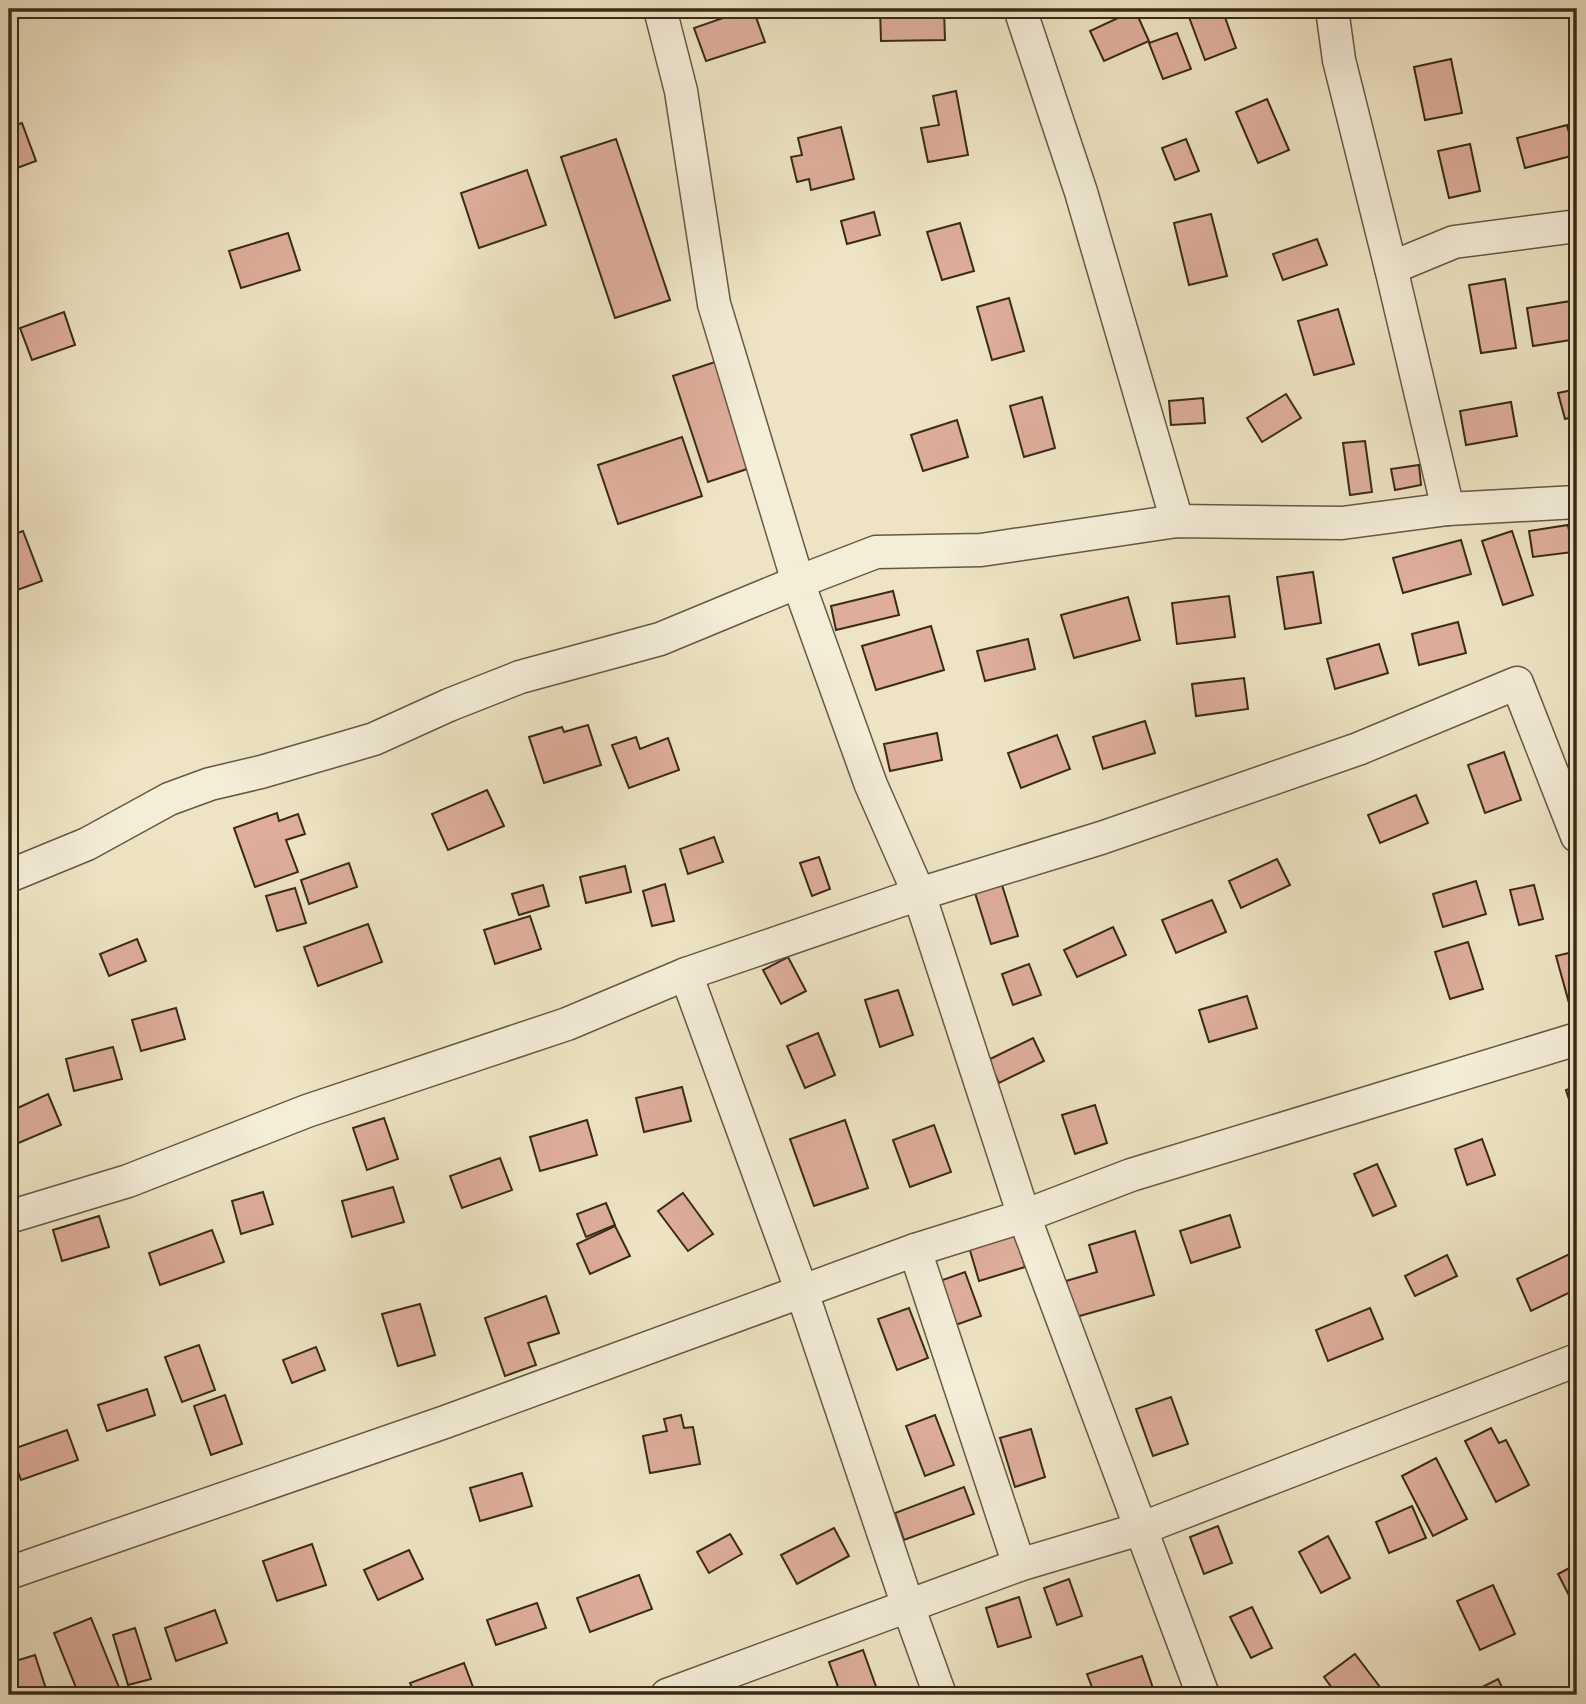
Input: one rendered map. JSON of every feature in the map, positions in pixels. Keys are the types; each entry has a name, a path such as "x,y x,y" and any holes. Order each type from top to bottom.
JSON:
{"street":[{"path":"660,9 681,91 714,304 798,582 871,785 919,894 1024,1216 1203,1695"},
{"path":"1020,9 1081,192 1177,522"},
{"path":"1332,9 1339,60 1448,509"},
{"path":"1391,268 1454,242 1577,226"},
{"path":"9,876 87,844 169,799 190,791 374,738 520,677 660,639 876,552 981,550 1177,522 1342,523 1448,509 1577,502"},
{"path":"9,1217 128,1181 307,1111 567,1024 686,974 919,894 1101,838 1332,758 1517,683 1577,836"},
{"path":"686,974 802,1292 940,1695"},
{"path":"9,1573 445,1422 915,1250 1024,1216 1131,1175 1577,1039"},
{"path":"915,1250 1019,1566"},
{"path":"667,1695 1019,1566 1140,1529 1577,1360"}],"building":[{"path":"753,9 765,42 706,61 694,28"},
{"path":"880,9 944,9 945,40 881,41"},
{"path":"1186,9 1222,9 1236,48 1205,60"},
{"path":"1403,9 1434,9 1435,10 1404,15"},
{"path":"1135,10 1149,41 1104,61 1090,31"},
{"path":"1177,33 1191,69 1163,79 1149,43"},
{"path":"1451,59 1462,113 1425,120 1414,67"},
{"path":"956,91 968,155 928,162 921,128 939,125 933,96"},
{"path":"1267,99 1289,150 1258,163 1236,112"},
{"path":"22,123 36,161 9,171 9,127"},
{"path":"1567,125 1575,155 1525,168 1517,138"},
{"path":"841,127 854,179 811,190 809,179 797,182 791,157 802,155 798,138"},
{"path":"616,139 670,300 615,318 561,157"},
{"path":"1186,139 1199,171 1175,180 1162,148"},
{"path":"1470,144 1480,191 1449,198 1438,151"},
{"path":"527,170 546,225 479,248 461,193"},
{"path":"874,212 880,235 847,244 841,221"},
{"path":"1211,214 1227,276 1189,285 1174,223"},
{"path":"960,223 974,271 942,280 927,232"},
{"path":"288,233 300,270 241,288 229,251"},
{"path":"1317,239 1327,265 1283,280 1273,254"},
{"path":"1505,279 1516,348 1481,353 1469,285"},
{"path":"1009,298 1024,351 992,360 977,307"},
{"path":"1577,300 1577,339 1533,346 1527,308"},
{"path":"1338,309 1354,364 1314,375 1298,321"},
{"path":"64,312 75,345 32,360 20,328"},
{"path":"718,361 753,467 708,482 673,376"},
{"path":"1577,389 1577,416 1565,419 1558,393"},
{"path":"1286,394 1301,418 1262,442 1247,418"},
{"path":"1042,397 1055,448 1024,457 1010,406"},
{"path":"1203,398 1205,423 1171,425 1169,401"},
{"path":"1511,402 1517,436 1466,445 1460,411"},
{"path":"957,420 968,457 923,471 911,435"},
{"path":"682,437 702,496 618,524 598,465"},
{"path":"1365,441 1372,492 1350,495 1343,443"},
{"path":"1419,465 1421,485 1395,490 1391,469"},
{"path":"1568,525 1573,552 1533,557 1529,531"},
{"path":"23,531 42,581 9,593 9,536"},
{"path":"1512,531 1533,595 1503,605 1482,541"},
{"path":"1461,540 1471,574 1403,593 1393,558"},
{"path":"1313,572 1321,623 1285,629 1277,577"},
{"path":"893,591 899,615 836,630 831,606"},
{"path":"1229,596 1235,637 1177,644 1172,603"},
{"path":"1128,597 1140,640 1074,658 1061,615"},
{"path":"1458,622 1466,653 1419,665 1412,634"},
{"path":"931,626 944,670 876,690 862,646"},
{"path":"1028,639 1035,669 985,681 977,651"},
{"path":"1379,644 1388,673 1335,689 1327,659"},
{"path":"1244,678 1248,709 1196,716 1192,684"},
{"path":"1145,721 1155,753 1103,769 1093,737"},
{"path":"588,725 601,765 544,783 529,737 562,727 564,732"},
{"path":"937,733 942,760 890,771 884,744"},
{"path":"1057,735 1070,769 1021,788 1008,753"},
{"path":"636,737 640,749 668,738 679,770 629,788 612,745"},
{"path":"1504,752 1521,800 1485,813 1468,765"},
{"path":"487,790 504,826 448,850 432,814"},
{"path":"1416,795 1428,823 1380,843 1368,815"},
{"path":"277,813 279,821 298,814 305,834 286,840 298,872 255,887 234,828"},
{"path":"714,837 723,862 688,874 680,849"},
{"path":"819,857 830,889 812,896 800,863"},
{"path":"1277,859 1290,885 1241,908 1229,881"},
{"path":"349,863 357,887 309,904 301,880"},
{"path":"625,866 631,892 586,903 580,877"},
{"path":"1476,881 1486,914 1443,927 1433,894"},
{"path":"665,884 674,921 652,926 643,891"},
{"path":"543,885 549,906 519,915 512,894"},
{"path":"1002,885 1018,936 991,944 975,893"},
{"path":"1534,885 1543,919 1519,925 1510,890"},
{"path":"295,888 306,923 277,931 266,896"},
{"path":"1212,900 1226,932 1176,953 1162,920"},
{"path":"530,916 541,949 495,964 484,930"},
{"path":"368,924 382,962 318,986 304,947"},
{"path":"1113,927 1126,955 1077,977 1064,950"},
{"path":"137,939 146,961 109,976 100,954"},
{"path":"1468,942 1483,989 1450,999 1435,952"},
{"path":"1577,951 1577,1001 1569,1003 1556,956"},
{"path":"788,957 806,991 781,1004 763,970"},
{"path":"1029,964 1041,995 1013,1005 1002,974"},
{"path":"898,990 913,1035 880,1047 865,1000"},
{"path":"1247,996 1257,1028 1209,1042 1199,1010"},
{"path":"176,1008 185,1039 141,1051 132,1020"},
{"path":"818,1033 835,1075 805,1088 787,1046"},
{"path":"1033,1038 1044,1061 999,1083 988,1060"},
{"path":"113,1047 122,1079 74,1091 66,1059"},
{"path":"1577,1086 1577,1124 1566,1090"},
{"path":"682,1087 691,1121 644,1132 636,1098"},
{"path":"48,1094 61,1125 9,1147 9,1112"},
{"path":"1095,1105 1107,1143 1075,1154 1062,1115"},
{"path":"384,1118 398,1159 367,1170 353,1128"},
{"path":"587,1120 597,1155 540,1171 530,1137"},
{"path":"845,1120 868,1188 814,1206 790,1139"},
{"path":"934,1125 951,1172 910,1187 893,1140"},
{"path":"1482,1139 1495,1175 1467,1185 1455,1149"},
{"path":"500,1158 512,1190 462,1208 450,1176"},
{"path":"1377,1164 1396,1206 1373,1216 1354,1174"},
{"path":"393,1187 404,1222 352,1237 342,1201"},
{"path":"263,1192 273,1224 241,1234 232,1201"},
{"path":"683,1193 713,1234 688,1251 658,1211"},
{"path":"606,1203 615,1225 586,1237 577,1214"},
{"path":"1230,1215 1240,1247 1191,1263 1180,1231"},
{"path":"99,1216 109,1247 62,1261 53,1230"},
{"path":"615,1226 630,1256 590,1274 577,1244"},
{"path":"212,1230 224,1262 160,1285 149,1253"},
{"path":"1135,1231 1154,1295 1076,1317 1066,1281 1097,1272 1089,1245"},
{"path":"1015,1233 1025,1267 979,1281 969,1247"},
{"path":"1576,1251 1577,1289 1531,1311 1517,1279"},
{"path":"1447,1255 1457,1276 1415,1296 1405,1276"},
{"path":"965,1272 981,1316 950,1327 934,1283"},
{"path":"546,1296 559,1333 528,1343 536,1365 505,1376 485,1318"},
{"path":"420,1304 435,1355 398,1366 382,1314"},
{"path":"909,1308 928,1358 897,1370 878,1319"},
{"path":"1370,1308 1383,1339 1328,1361 1316,1330"},
{"path":"199,1345 215,1390 182,1402 165,1357"},
{"path":"316,1347 325,1370 292,1383 283,1360"},
{"path":"147,1389 155,1415 107,1431 98,1405"},
{"path":"225,1395 242,1444 211,1455 194,1406"},
{"path":"1171,1397 1188,1444 1153,1456 1136,1409"},
{"path":"681,1415 684,1428 693,1427 700,1464 650,1473 643,1436 667,1431 664,1419"},
{"path":"935,1415 954,1465 925,1476 906,1426"},
{"path":"1491,1428 1499,1443 1506,1440 1529,1485 1496,1502 1465,1441"},
{"path":"1031,1429 1045,1477 1015,1487 1000,1438"},
{"path":"67,1430 78,1460 21,1480 10,1450"},
{"path":"1436,1458 1467,1519 1433,1536 1402,1476"},
{"path":"522,1473 532,1506 480,1521 470,1488"},
{"path":"964,1487 974,1514 904,1540 895,1513"},
{"path":"1412,1506 1426,1538 1389,1553 1376,1522"},
{"path":"1218,1526 1232,1563 1204,1574 1190,1537"},
{"path":"834,1528 849,1556 797,1584 781,1555"},
{"path":"730,1534 742,1554 709,1573 697,1552"},
{"path":"1328,1536 1350,1578 1321,1593 1299,1552"},
{"path":"312,1544 326,1585 277,1601 263,1561"},
{"path":"409,1550 423,1579 378,1600 364,1570"},
{"path":"1577,1564 1577,1603 1574,1605 1558,1574"},
{"path":"639,1575 652,1609 590,1632 577,1598"},
{"path":"1069,1579 1082,1616 1057,1625 1044,1588"},
{"path":"1493,1585 1515,1634 1480,1650 1457,1601"},
{"path":"1019,1597 1031,1637 998,1647 986,1608"},
{"path":"537,1603 546,1628 496,1645 487,1620"},
{"path":"1252,1607 1272,1648 1251,1658 1230,1617"},
{"path":"215,1610 227,1643 176,1661 165,1628"},
{"path":"91,1618 122,1695 79,1695 54,1633"},
{"path":"135,1628 151,1679 128,1685 113,1635"},
{"path":"863,1650 879,1695 841,1695 829,1662"},
{"path":"1355,1654 1386,1695 1337,1695 1324,1677"},
{"path":"35,1655 48,1695 9,1695 9,1663"},
{"path":"1142,1656 1153,1688 1131,1695 1095,1695 1087,1674"},
{"path":"464,1663 476,1695 415,1695 410,1683"},
{"path":"1498,1679 1506,1695 1468,1695 1468,1694"}]}
